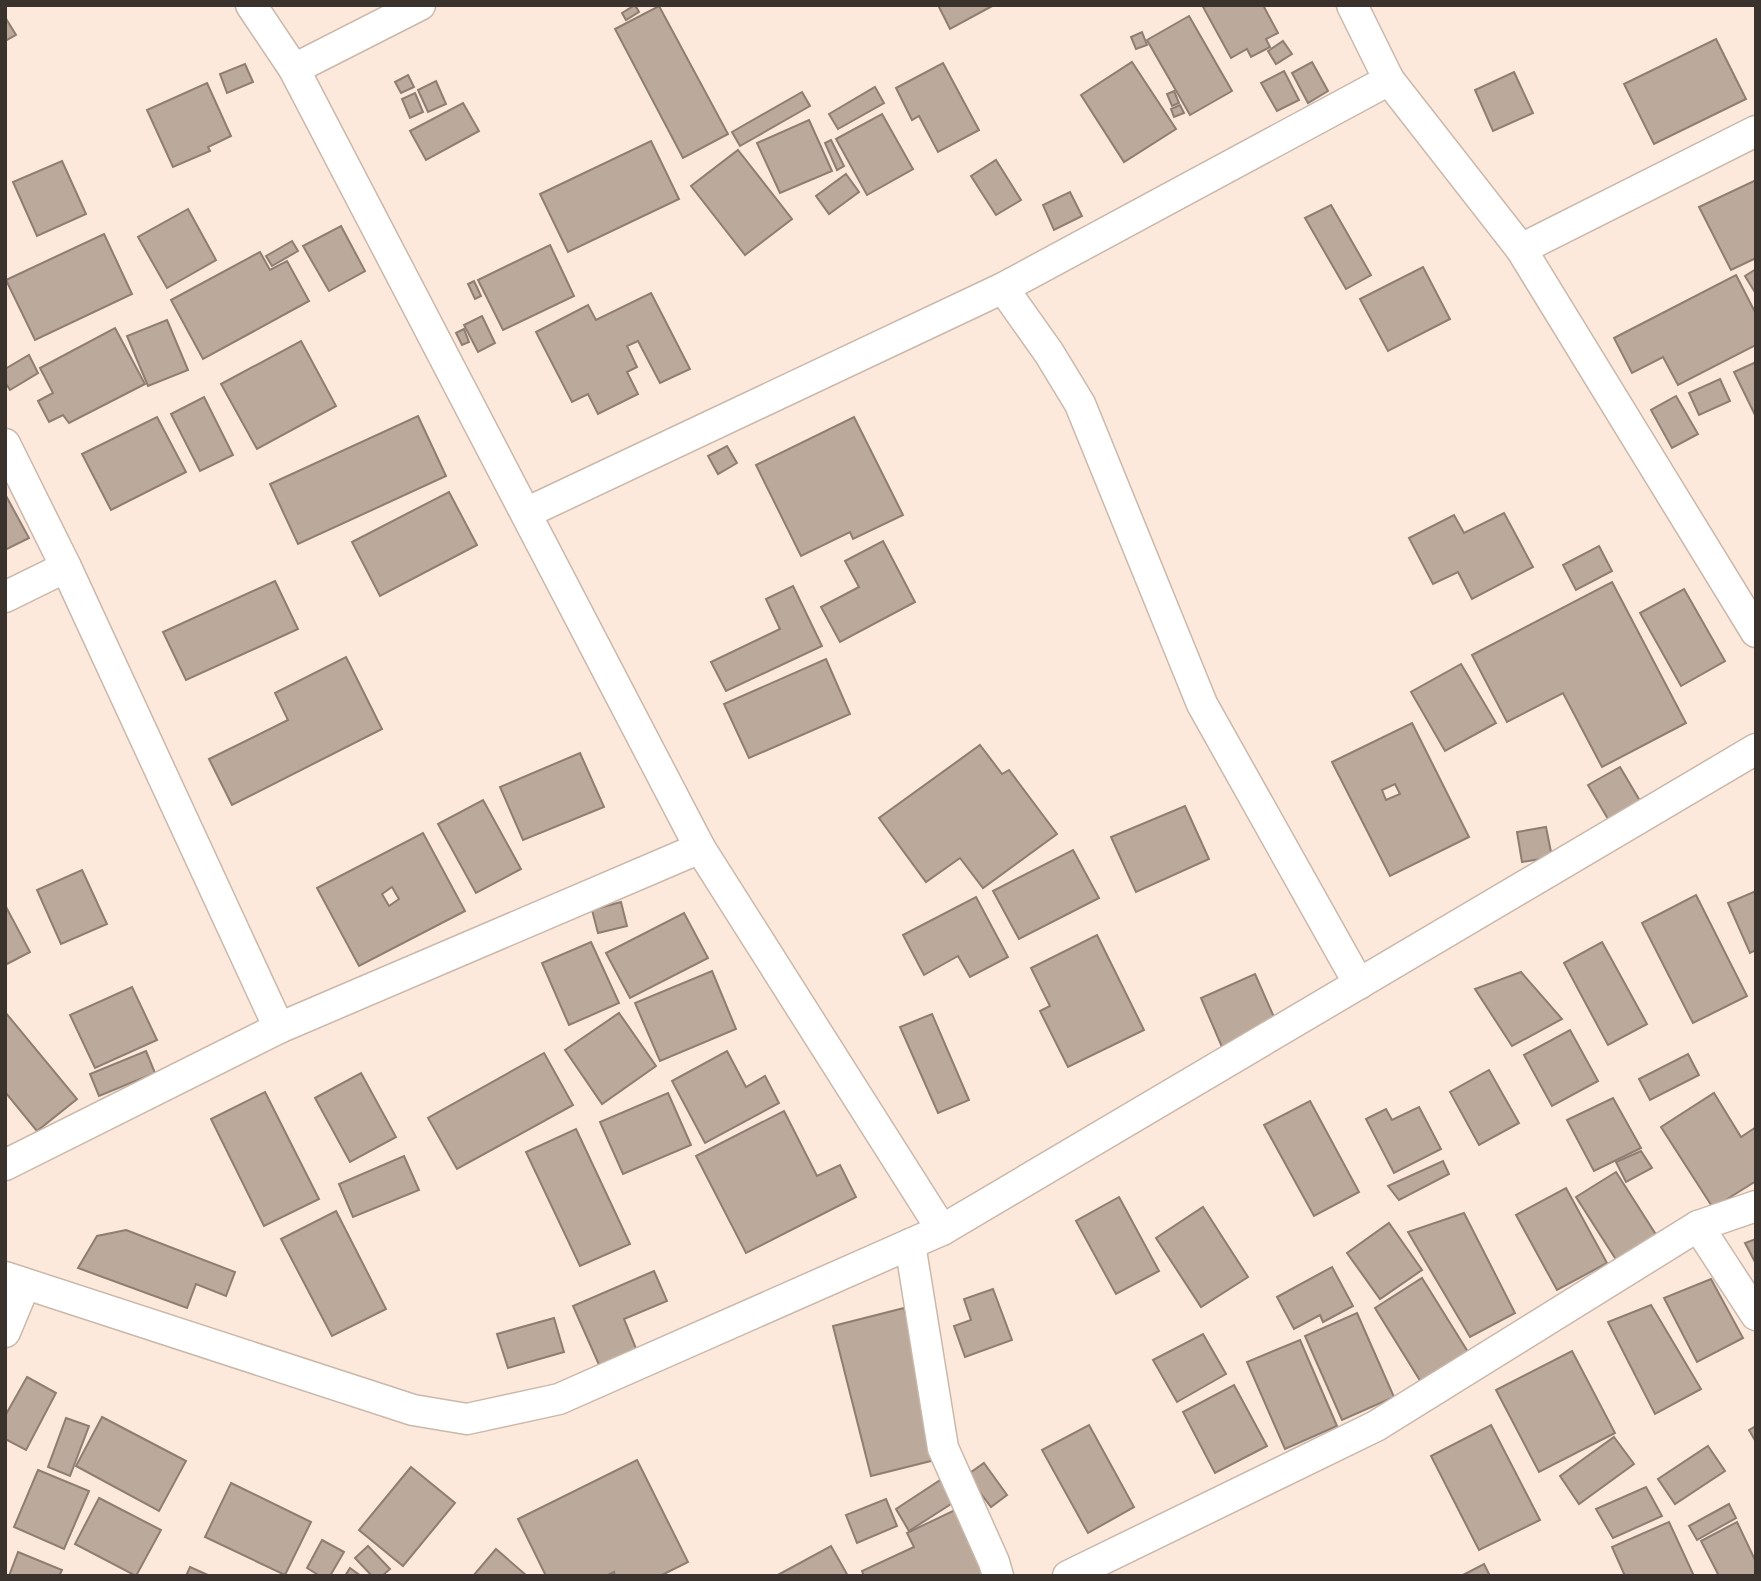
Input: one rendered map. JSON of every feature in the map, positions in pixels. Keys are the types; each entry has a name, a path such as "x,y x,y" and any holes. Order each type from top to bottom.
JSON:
{"street":[{"path":"251,5 293,69 700,848 942,1230"},
{"path":"293,69 420,5"},
{"path":"1352,5 1389,80 1521,248 1756,632"},
{"path":"526,513 1003,288 1389,80"},
{"path":"1521,248 1756,131"},
{"path":"1003,288 1049,353 1080,404 1202,704 1359,984"},
{"path":"5,444 66,567 279,1028"},
{"path":"5,597 66,567"},
{"path":"5,1332 15,1280 413,1410 467,1419 559,1399 942,1230 1756,749"},
{"path":"5,1165 279,1028 700,848"},
{"path":"1069,1576 1376,1426 1698,1226 1756,1206"},
{"path":"1698,1226 1756,1315"},
{"path":"910,1244 943,1448 998,1576"}],"building":[{"path":"635,5 639,12 626,20 622,13"},
{"path":"938,5 994,5 950,29"},
{"path":"1202,5 1263,5 1278,33 1266,39 1270,47 1251,57 1247,49 1231,58"},
{"path":"659,6 728,134 683,158 615,29"},
{"path":"1189,16 1232,91 1190,115 1147,40"},
{"path":"5,17 16,35 5,41"},
{"path":"1142,32 1147,45 1136,49 1131,37"},
{"path":"1716,39 1746,99 1654,144 1624,84"},
{"path":"1283,41 1292,54 1276,64 1268,51"},
{"path":"1132,62 1176,129 1124,162 1081,95"},
{"path":"1312,62 1328,91 1308,103 1292,73"},
{"path":"943,63 979,130 938,152 919,116 912,120 896,88"},
{"path":"245,64 253,82 227,93 220,74"},
{"path":"1284,71 1299,100 1277,111 1261,83"},
{"path":"1514,72 1533,113 1493,131 1475,90"},
{"path":"408,75 414,87 401,93 395,82"},
{"path":"436,81 446,104 428,112 418,90"},
{"path":"207,83 231,136 208,147 210,151 173,167 147,110"},
{"path":"875,87 884,103 838,129 829,114"},
{"path":"1174,91 1179,103 1172,106 1167,94"},
{"path":"802,92 810,106 740,146 732,132"},
{"path":"415,93 423,112 410,118 402,99"},
{"path":"463,103 479,131 426,160 410,131"},
{"path":"1180,105 1184,113 1174,117 1171,109"},
{"path":"882,114 913,169 867,195 836,139"},
{"path":"809,120 832,171 780,193 757,143"},
{"path":"831,140 844,166 837,170 825,143"},
{"path":"651,141 679,199 568,252 540,194"},
{"path":"738,150 792,219 745,255 691,186"},
{"path":"996,160 1021,200 996,215 971,176"},
{"path":"62,161 86,214 37,236 13,182"},
{"path":"846,174 859,192 829,214 816,196"},
{"path":"1756,180 1756,258 1731,270 1699,207"},
{"path":"1070,192 1082,216 1054,230 1043,205"},
{"path":"1331,205 1371,275 1346,289 1305,218"},
{"path":"188,209 216,260 167,288 138,237"},
{"path":"341,226 365,271 329,291 303,246"},
{"path":"104,234 132,294 35,340 6,280"},
{"path":"292,241 298,251 272,266 266,256"},
{"path":"550,245 574,296 503,330 478,280"},
{"path":"260,252 270,270 287,261 309,301 203,359 171,300"},
{"path":"1423,267 1450,319 1388,351 1360,299"},
{"path":"1756,269 1756,294 1745,276"},
{"path":"1736,275 1756,314 1756,345 1678,385 1663,357 1632,373 1614,338"},
{"path":"474,281 481,296 475,299 468,284"},
{"path":"651,293 690,369 660,383 638,341 627,346 637,367 627,372 638,394 598,414 588,394 572,402 536,332 588,305 596,320"},
{"path":"482,316 495,343 478,352 464,325"},
{"path":"167,320 188,370 148,386 127,336"},
{"path":"115,328 145,384 69,423 63,415 49,422 38,401 53,393 40,368"},
{"path":"464,329 469,342 462,345 456,333"},
{"path":"301,341 336,406 257,449 221,384"},
{"path":"29,355 38,373 10,390 5,382 5,369"},
{"path":"1756,362 1756,417 1734,372"},
{"path":"1720,379 1730,401 1699,415 1689,393"},
{"path":"1676,396 1698,434 1672,448 1651,410"},
{"path":"204,397 233,455 200,471 171,414"},
{"path":"418,416 446,476 298,544 270,484"},
{"path":"157,417 186,472 111,510 82,454"},
{"path":"854,417 903,515 853,539 850,532 801,556 756,465"},
{"path":"727,446 737,463 718,474 708,456"},
{"path":"449,492 477,545 380,596 352,542"},
{"path":"5,494 29,538 5,550"},
{"path":"1504,513 1533,567 1472,599 1458,572 1433,584 1409,538 1454,515 1464,533"},
{"path":"883,541 915,602 840,642 821,607 859,587 845,561"},
{"path":"1599,546 1612,571 1576,590 1563,565"},
{"path":"275,581 298,629 186,680 163,632"},
{"path":"1612,582 1686,723 1602,767 1563,693 1507,722 1472,655"},
{"path":"793,586 822,646 726,691 711,662 780,629 766,599"},
{"path":"1684,589 1725,661 1681,686 1640,613"},
{"path":"346,657 382,729 232,805 209,759 288,720 275,693"},
{"path":"826,659 850,714 749,758 724,704"},
{"path":"1461,664 1496,723 1445,751 1411,692"},
{"path":"1412,723 1469,837 1390,876 1332,762","holes":["1395,784 1400,794 1386,800 1382,790"]},
{"path":"980,745 1002,774 1009,770 1057,834 983,888 960,858 926,882 879,818"},
{"path":"580,753 604,807 523,840 500,787"},
{"path":"1620,767 1640,801 1608,819 1588,785"},
{"path":"483,800 521,869 476,893 438,824"},
{"path":"1185,806 1209,859 1136,892 1111,837"},
{"path":"1546,827 1552,857 1522,862 1517,832"},
{"path":"423,833 465,911 359,966 317,888","holes":["392,887 399,899 389,906 382,894"]},
{"path":"1073,850 1099,898 1019,939 993,891"},
{"path":"82,870 107,924 61,944 37,890"},
{"path":"1756,891 1756,950 1750,953 1728,903"},
{"path":"1696,895 1747,996 1693,1023 1642,923"},
{"path":"976,897 1008,957 970,977 958,956 924,975 903,935"},
{"path":"621,902 627,926 598,933 592,910"},
{"path":"5,905 30,952 5,965"},
{"path":"684,913 708,958 630,998 606,953"},
{"path":"1097,935 1144,1030 1068,1067 1040,1011 1050,1006 1031,968"},
{"path":"591,942 619,1003 569,1025 542,963"},
{"path":"1602,942 1647,1024 1608,1045 1564,963"},
{"path":"712,971 736,1029 660,1061 635,1003"},
{"path":"1521,972 1562,1019 1512,1046 1475,989"},
{"path":"1255,974 1277,1024 1222,1047 1201,998"},
{"path":"132,987 157,1040 95,1068 70,1015"},
{"path":"5,1012 77,1099 37,1131 5,1092"},
{"path":"619,1013 656,1066 602,1104 565,1050"},
{"path":"932,1014 969,1100 938,1113 900,1027"},
{"path":"1570,1030 1598,1081 1552,1106 1524,1055"},
{"path":"146,1051 155,1073 99,1096 90,1074"},
{"path":"727,1051 746,1087 765,1076 779,1103 705,1143 672,1081"},
{"path":"544,1053 573,1105 457,1169 428,1118"},
{"path":"1688,1054 1699,1075 1650,1100 1639,1079"},
{"path":"1489,1070 1519,1123 1479,1145 1450,1092"},
{"path":"361,1073 396,1137 350,1162 315,1098"},
{"path":"265,1092 319,1199 264,1226 211,1119"},
{"path":"668,1093 691,1145 623,1174 600,1122"},
{"path":"1714,1093 1741,1137 1756,1127 1756,1181 1713,1208 1661,1127"},
{"path":"1613,1098 1641,1148 1594,1171 1567,1120"},
{"path":"1310,1101 1359,1192 1314,1216 1264,1125"},
{"path":"1419,1107 1441,1149 1394,1173 1366,1119 1386,1109 1392,1120"},
{"path":"784,1111 817,1176 840,1165 856,1197 746,1253 696,1156"},
{"path":"576,1129 630,1244 580,1266 526,1152"},
{"path":"1641,1151 1652,1168 1626,1182 1616,1162"},
{"path":"404,1156 419,1190 353,1217 339,1184"},
{"path":"1443,1161 1449,1174 1399,1200 1388,1186"},
{"path":"1616,1172 1662,1244 1622,1269 1576,1197"},
{"path":"1566,1188 1607,1263 1557,1290 1516,1215"},
{"path":"1119,1197 1159,1271 1116,1294 1076,1221"},
{"path":"1203,1207 1248,1277 1201,1307 1156,1238"},
{"path":"336,1211 386,1309 332,1336 281,1239"},
{"path":"1464,1213 1515,1313 1470,1337 1408,1232"},
{"path":"1389,1223 1422,1270 1380,1299 1347,1253"},
{"path":"126,1230 235,1272 226,1296 196,1284 187,1308 78,1268 97,1236"},
{"path":"1756,1239 1756,1264 1745,1243"},
{"path":"1332,1267 1353,1306 1323,1322 1320,1315 1294,1329 1277,1297"},
{"path":"654,1271 667,1301 624,1319 637,1351 600,1367 573,1306"},
{"path":"1422,1278 1468,1352 1421,1382 1375,1308"},
{"path":"1711,1279 1743,1338 1697,1362 1664,1298"},
{"path":"993,1289 1012,1340 965,1357 954,1326 971,1320 964,1299"},
{"path":"1651,1305 1701,1389 1655,1414 1608,1322"},
{"path":"904,1308 943,1458 871,1476 833,1326"},
{"path":"1357,1313 1394,1397 1342,1420 1305,1336"},
{"path":"554,1318 564,1352 508,1368 497,1334"},
{"path":"1203,1334 1226,1374 1177,1402 1153,1360"},
{"path":"1300,1340 1337,1426 1285,1449 1247,1362"},
{"path":"1572,1351 1615,1433 1539,1472 1496,1390"},
{"path":"27,1377 56,1393 26,1450 5,1439 5,1416"},
{"path":"1234,1385 1267,1446 1215,1473 1183,1412"},
{"path":"102,1417 186,1461 159,1511 76,1466"},
{"path":"66,1418 89,1426 70,1476 48,1467"},
{"path":"1089,1425 1134,1507 1088,1533 1042,1450"},
{"path":"1491,1425 1540,1520 1479,1550 1431,1456"},
{"path":"1756,1426 1756,1442 1749,1430"},
{"path":"1614,1437 1634,1464 1579,1504 1560,1476"},
{"path":"1708,1446 1725,1471 1675,1504 1658,1479"},
{"path":"637,1460 688,1562 660,1576 615,1576 614,1572 606,1576 546,1576 518,1519"},
{"path":"984,1463 1007,1495 991,1507 967,1475"},
{"path":"411,1467 455,1503 403,1566 359,1530"},
{"path":"38,1470 89,1491 64,1549 14,1527"},
{"path":"948,1475 962,1497 909,1531 896,1509"},
{"path":"231,1483 311,1522 285,1575 205,1537"},
{"path":"1646,1487 1662,1516 1613,1538 1596,1509"},
{"path":"99,1498 161,1530 136,1576 75,1544"},
{"path":"886,1499 897,1526 857,1543 846,1515"},
{"path":"1729,1504 1736,1518 1697,1540 1689,1526"},
{"path":"955,1510 986,1576 864,1576 862,1571 914,1547 907,1533"},
{"path":"1669,1522 1694,1576 1625,1576 1612,1547"},
{"path":"1737,1522 1756,1562 1756,1576 1719,1576 1701,1541"},
{"path":"322,1540 344,1552 330,1576 320,1576 307,1568"},
{"path":"368,1546 390,1569 382,1576 372,1576 355,1558"},
{"path":"831,1546 848,1576 776,1576"},
{"path":"496,1549 527,1576 473,1576"},
{"path":"18,1552 62,1570 59,1576 9,1576"},
{"path":"1484,1564 1490,1576 1461,1576"},
{"path":"190,1567 210,1576 186,1576"},
{"path":"350,1568 361,1576 345,1576"}]}
